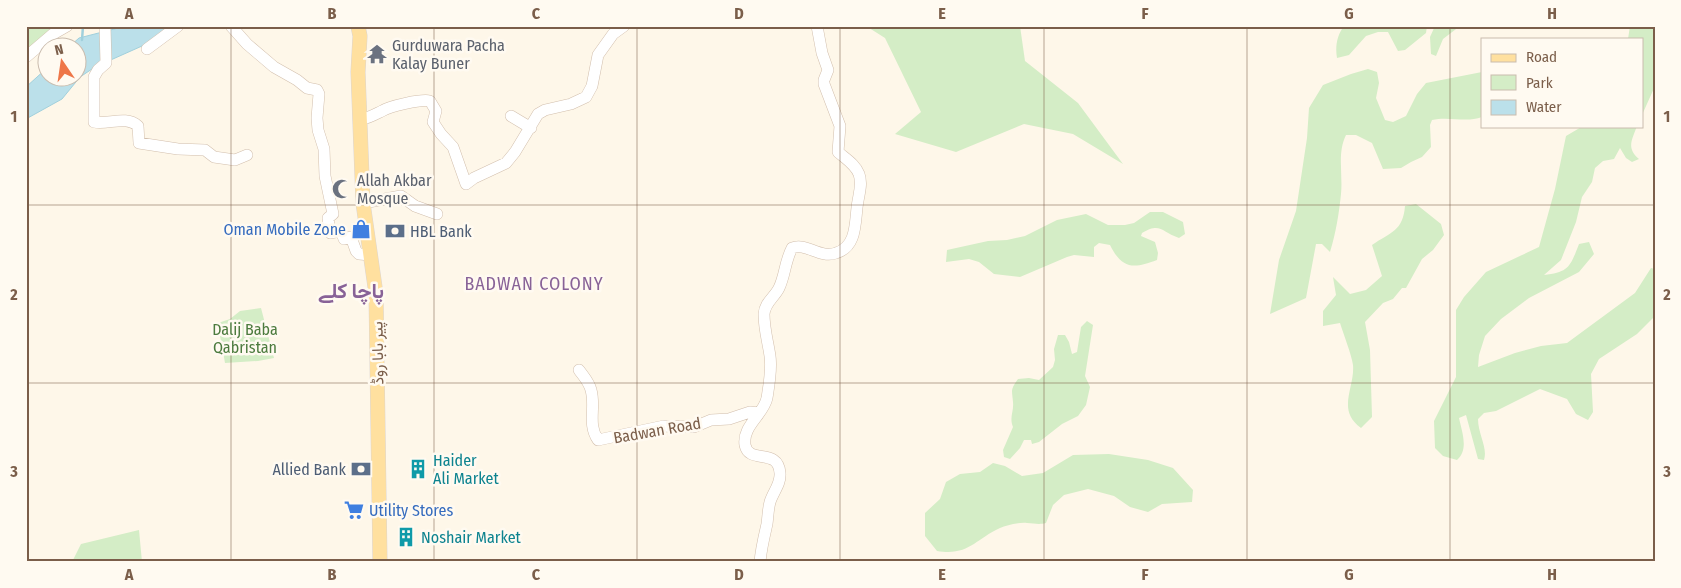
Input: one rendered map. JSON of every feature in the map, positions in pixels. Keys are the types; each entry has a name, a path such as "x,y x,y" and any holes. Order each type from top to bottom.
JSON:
{"main road":[{"name":"پیر بابا روڈ","path":"358,26 360,36 358,72 363,203 376,294 380,562"}],"street":[{"path":"26,57 53,34 66,26"},
{"path":"147,49 178,26"},
{"path":"232,26 247,44 274,68 298,80 307,88 317,90 319,94 318,130 324,150 325,176 333,214 328,218 330,233 341,231 344,239 351,237 359,254 371,255"},
{"path":"360,120 372,117 383,110 421,100 430,101 436,111 433,122 453,147 466,184 474,178 506,163 516,152 538,114 545,110 571,104 586,97 592,86 598,55 613,34 624,26"},
{"path":"760,562 771,500 779,482 780,473 775,460 770,457 754,455 745,446 745,438 749,429 767,399 770,357 764,313 766,305 780,286 785,262 795,247 802,246 824,254 835,254 843,250 849,243 854,234 857,220 861,184 860,175 855,166 838,152 840,126 824,84 828,70 822,53 817,26"},
{"path":"105,28 106,64 98,70 94,77 94,122 124,121 135,123 138,126 139,143 178,149 205,150 214,157 235,160 247,154"},
{"path":"511,116 531,128"},
{"path":"363,203 401,196 415,206 437,214"},
{"name":"Badwan Road","path":"579,370 588,380 592,391 592,427 598,440 664,426 694,427 711,420 729,419 750,412 759,413"}],"green space":[{"path":"26,26 58,26 44,38 38,38 38,44 26,54"},
{"path":"866,26 1020,26 1025,61 1078,103 1123,164 1073,134 1024,124 956,152 895,134 921,112 885,38"},
{"path":"1344,26 1427,26 1426,33 1405,50 1398,51 1388,32 1378,32 1366,36 1349,55 1337,58 1337,41"},
{"path":"1435,26 1460,26 1443,39 1436,56 1431,54 1430,37"},
{"path":"1630,26 1655,26 1655,86 1644,111 1644,38 1628,38"},
{"path":"1368,69 1377,72 1379,83 1376,98 1385,120 1393,122 1406,116 1417,94 1426,83 1481,72 1481,117 1432,120 1430,125 1431,147 1422,157 1401,168 1383,169 1372,143 1356,135 1346,135 1341,156 1341,186 1336,230 1330,252 1322,244 1316,244 1306,298 1270,314 1279,260 1296,211 1307,138 1309,108 1323,85"},
{"path":"1580,128 1636,128 1631,147 1639,159 1632,162 1626,158 1620,148 1614,159 1603,161 1595,168 1592,182 1582,197 1576,222 1561,260 1544,275 1559,272 1568,267 1579,244 1589,242 1594,254 1579,272 1529,298 1501,319 1485,336 1479,355 1478,367 1515,353 1541,346 1567,343 1635,293 1651,268 1655,269 1655,316 1637,334 1599,359 1591,374 1593,412 1588,420 1576,414 1567,399 1540,389 1496,411 1484,413 1478,419 1485,451 1484,460 1478,459 1466,415 1459,418 1464,441 1461,456 1457,460 1443,456 1435,448 1434,421 1456,377 1456,310 1464,297 1486,272 1539,247 1555,189 1566,136"},
{"path":"1416,204 1441,224 1444,235 1433,250 1422,259 1406,288 1402,288 1393,299 1383,303 1365,322 1370,350 1372,417 1361,428 1349,414 1348,398 1353,365 1349,350 1340,323 1323,326 1323,311 1336,295 1333,277 1350,294 1366,290 1382,276 1372,245 1399,226 1405,206"},
{"path":"1150,212 1163,212 1183,222 1185,234 1179,238 1157,228 1142,233 1141,236 1155,242 1158,253 1157,260 1141,265 1135,266 1124,263 1114,253 1110,245 1099,243 1094,247 1094,257 1074,255 1020,277 994,274 979,262 969,259 946,262 947,250 988,241 1007,240 1025,236 1057,220 1086,214 1108,225 1125,225 1134,223"},
{"name":"Dalij Baba Qabristan","path":"261,308 274,358 225,363 218,325 240,311"},
{"path":"1087,321 1093,325 1085,376 1090,387 1086,405 1078,416 1062,424 1039,442 1032,444 1031,440 1024,440 1020,448 1010,459 1004,457 1003,450 1013,427 1011,420 1013,406 1012,390 1015,383 1018,379 1029,378 1039,380 1053,367 1055,360 1054,349 1058,335 1065,335 1072,354 1077,352 1081,327"},
{"path":"1109,454 1148,460 1173,468 1193,490 1192,502 1162,504 1148,512 1130,507 1114,496 1088,489 1064,495 1053,505 1046,523 1021,523 1006,526 964,549 948,552 937,551 925,536 925,513 940,499 946,482 960,474 980,472 993,463 1005,466 1022,476 1043,473 1073,455"},
{"path":"139,530 142,562 72,562 81,544"}],"water":[{"path":"126,26 170,26 142,46 88,72 88,38 79,38"},
{"path":"38,76 38,88 71,88 62,99 26,119 26,87"}],"waterway":[{"path":"82,38 83,26"}],"place":[{"name":"Gurduwara Pacha Kalay Buner","path":"377,54"},
{"name":"Allah Akbar Mosque","path":"342,189"},
{"name":"Oman Mobile Zone","path":"361,229"},
{"name":"HBL Bank","path":"395,231"},
{"name":"Allied Bank","path":"361,469"},
{"name":"Haider Ali Market","path":"418,469"},
{"name":"Utility Stores","path":"354,510"},
{"name":"Noshair Market","path":"406,537"}],"district":[{"name":"BADWAN COLONY","path":"534,284"},
{"name":"پاچا کلے","path":"351,291"}]}
